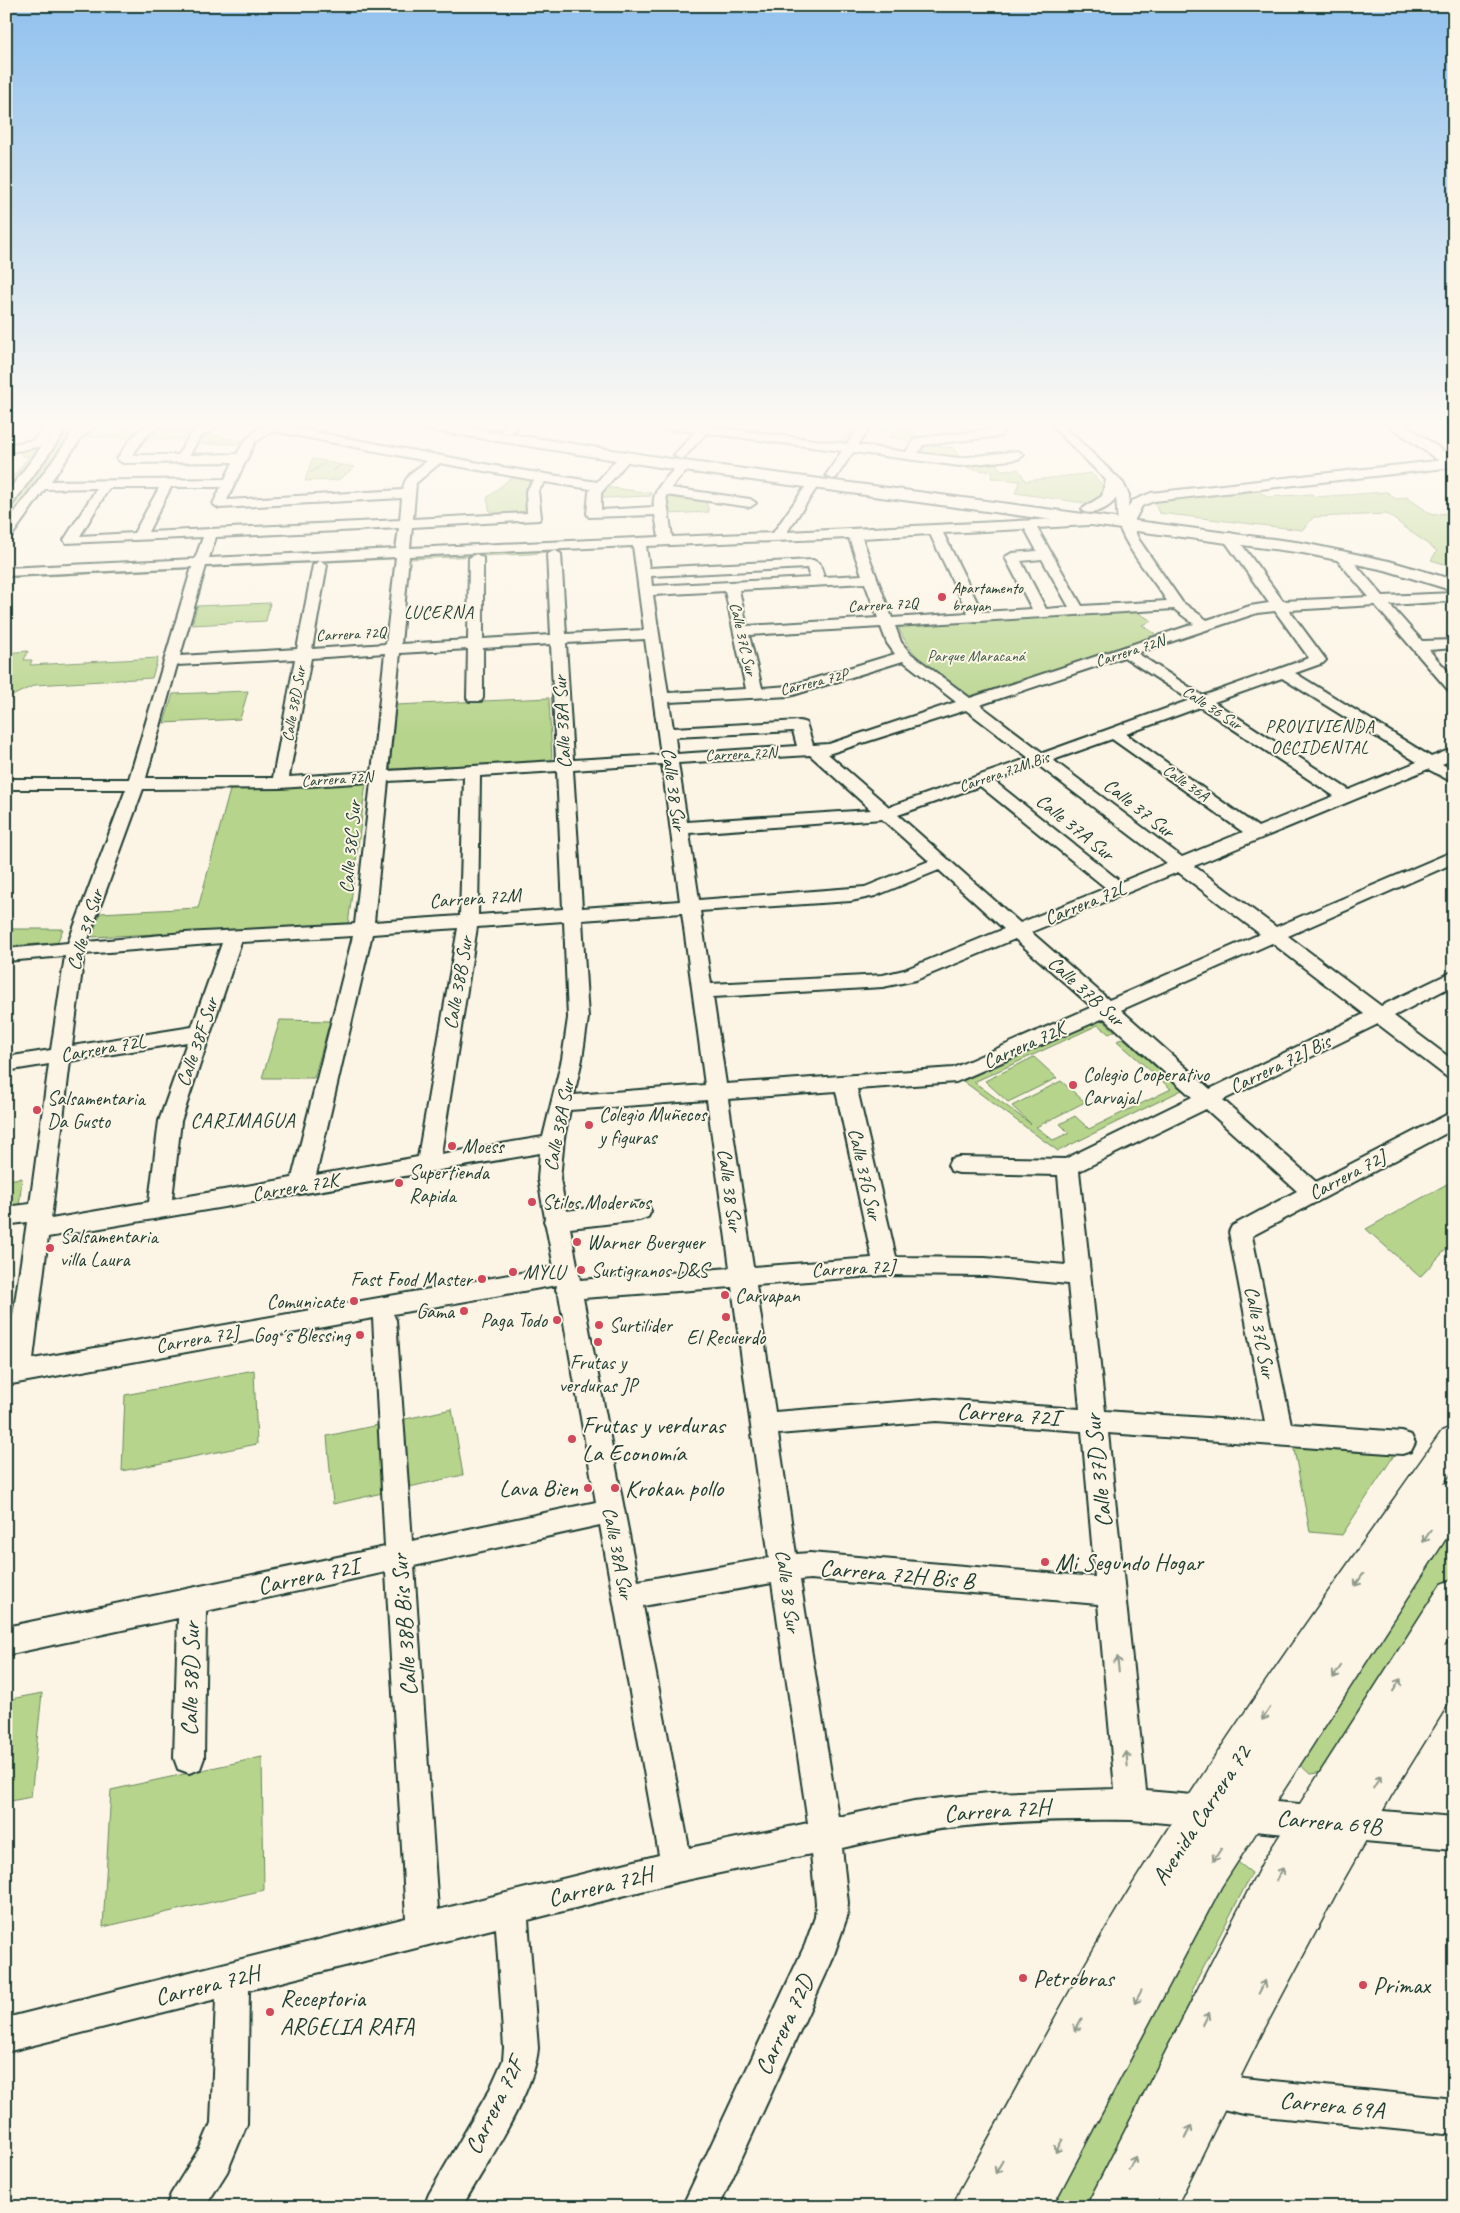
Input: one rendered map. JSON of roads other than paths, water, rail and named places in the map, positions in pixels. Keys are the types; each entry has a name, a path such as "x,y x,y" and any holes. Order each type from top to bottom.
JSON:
{"highway":[{"name":"Avenida Carrera 72","path":"1026,2207 1191,1898 1224,1812 1276,1698 1454,1441"},
{"name":"Avenida Carrera 72","path":"977,2207 1135,1920 1224,1812 1454,1496"},
{"path":"1150,2207 1274,1963 1332,1822 1454,1596"},
{"path":"1110,2207 1276,1882 1332,1822 1405,1735 1454,1660"}],"main road":[{"path":"1172,526 1228,538 1340,555 1389,566 1454,586"},
{"path":"1204,526 1326,541 1399,557 1454,574"}],"street":[{"path":"79,526 71,540 342,526"},
{"path":"139,536 144,526"},
{"name":"Calle 38C Sur","path":"302,1185 364,928 406,526"},
{"path":"664,526 666,542"},
{"path":"777,538 785,526"},
{"path":"6,581 198,568 666,542 1005,526"},
{"path":"1030,526 1078,611"},
{"path":"1129,526 1132,540 1177,605 1205,626"},
{"path":"935,530 977,616"},
{"name":"Calle 39 Sur","path":"13,1373 39,1220 75,949 136,782 198,568 211,533"},
{"name":"Calle 37 Sur","path":"854,534 894,643 905,656 1272,937 1454,1072"},
{"path":"1228,538 1278,606"},
{"path":"6,572 320,565 402,557 476,558 554,554 632,544"},
{"name":"Calle 38 Sur","path":"632,544 643,572 646,591 784,1568 825,1835"},
{"name":"Calle 38A Sur","path":"554,554 578,1018 574,1054 552,1143 548,1179 677,1866"},
{"path":"1041,613 1012,557 1047,555"},
{"path":"1340,555 1454,688"},
{"path":"475,698 476,558"},
{"path":"643,572 813,564 818,582"},
{"name":"Calle 38D Sur","path":"280,783 320,565"},
{"path":"646,591 870,579"},
{"name":"Calle 37C Sur","path":"731,586 755,693"},
{"name":"Carrera 72N","path":"6,784 136,782 280,783 831,749 1255,609 1278,606 1454,597"},
{"name":"Carrera 72Q","path":"741,631 1177,605"},
{"name":"Carrera 72M Bis","path":"679,828 886,814 1318,660 1278,606"},
{"name":"Carrera 72Q","path":"171,661 652,634"},
{"path":"1418,646 1454,644"},
{"name":"Calle 36 Sur","path":"1126,652 1348,797"},
{"name":"Carrera 72P","path":"661,698 790,691 905,656"},
{"path":"1283,672 1454,778"},
{"path":"666,733 800,726 810,751"},
{"name":"Calle 36A","path":"1114,733 1257,834"},
{"name":"Calle 37B Sur","path":"810,751 886,814 1314,1193"},
{"name":"Carrera 72L","path":"702,991 890,979 909,975 1454,753"},
{"name":"Calle 38B Sur","path":"428,1164 469,920 472,770"},
{"name":"Calle 37A Sur","path":"981,779 1119,889"},
{"name":"Carrera 72K","path":"562,1104 956,1074 1450,862"},
{"name":"Carrera 72M","path":"6,955 234,936 861,894 941,863"},
{"name":"Calle 38F Sur","path":"160,1209 170,1121 234,936"},
{"name":"Carrera 72J Bis","path":"959,1165 1068,1167 1454,977"},
{"name":"Carrera 72L","path":"6,1064 200,1033"},
{"name":"Calle 37G Sur","path":"845,1083 886,1266"},
{"name":"Carrera 72J","path":"1240,1232 1454,1119"},
{"name":"Carrera 72K","path":"6,1216 39,1220 160,1209 552,1143"},
{"name":"Calle 37D Sur","path":"1068,1167 1132,1805"},
{"path":"555,1221 640,1211"},
{"name":"Calle 37C Sur","path":"1240,1232 1280,1433"},
{"name":"Carrera 72J","path":"13,1373 567,1282 743,1276 886,1266 986,1267 1079,1276"},
{"name":"Calle 38B Bis Sur","path":"384,1320 423,1930"},
{"name":"Carrera 72I","path":"764,1424 936,1410 1402,1443"},
{"name":"Carrera 72I","path":"6,1641 610,1511"},
{"name":"Carrera 72H Bis B","path":"626,1596 784,1568 810,1566 1111,1592"},
{"name":"Calle 38D Sur","path":"189,1758 192,1601"},
{"name":"Carrera 72H","path":"6,2035 677,1866 914,1817 950,1812 1057,1805 1132,1805 1224,1812"},
{"name":"Carrera 69B","path":"1224,1812 1454,1833"},
{"name":"Carrera 72D","path":"700,2207 828,1930 832,1903 825,1835"},
{"name":"Carrera 72F","path":"442,2207 502,2101 520,2060 521,2048 511,1909"},
{"path":"184,2207 214,2160 229,2124 233,1979"},
{"name":"Carrera 69A","path":"1210,2089 1244,2096 1454,2117"}],"place":[{"name":"Apartamento brayan","path":"942,597"},
{"name":"Colegio Cooperativo Carvajal","path":"1073,1085"},
{"name":"Salsamentaria Da Gusto","path":"37,1110"},
{"name":"Colegio Muñecos y figuras","path":"589,1125"},
{"name":"Moess","path":"452,1146"},
{"name":"Supertienda Rapida","path":"399,1183"},
{"name":"Stilos Modernos","path":"532,1202"},
{"name":"Warner Buerguer","path":"577,1242"},
{"name":"Salsamentaria villa Laura","path":"50,1248"},
{"name":"Surtigranos D&S","path":"581,1270"},
{"name":"MYLU","path":"513,1272"},
{"name":"Fast Food Master","path":"482,1279"},
{"name":"Carvapan","path":"725,1295"},
{"name":"Comunicate","path":"354,1301"},
{"name":"Gama","path":"464,1311"},
{"name":"El Recuerdo","path":"726,1317"},
{"name":"Paga Todo","path":"557,1320"},
{"name":"Surtilider","path":"599,1325"},
{"name":"Gog´s Blessing","path":"360,1335"},
{"name":"Frutas y verduras JP","path":"598,1342"},
{"name":"Frutas y verduras La Economía","path":"572,1439"},
{"name":"Lava Bien","path":"588,1488"},
{"name":"Krokan pollo","path":"615,1488"},
{"name":"Mi Segundo Hogar","path":"1045,1562"},
{"name":"Petrobras","path":"1023,1978"},
{"name":"Primax","path":"1363,1985"},
{"name":"Receptoria ARGELIA RAFA","path":"270,2012"}],"district":[{"name":"LUCERNA","path":"439,612"},
{"name":"PROVIVIENDA OCCIDENTAL","path":"1320,736"},
{"name":"CARIMAGUA","path":"243,1120"}],"park label":[{"name":"Parque Maracaná","path":"976,656"}]}
